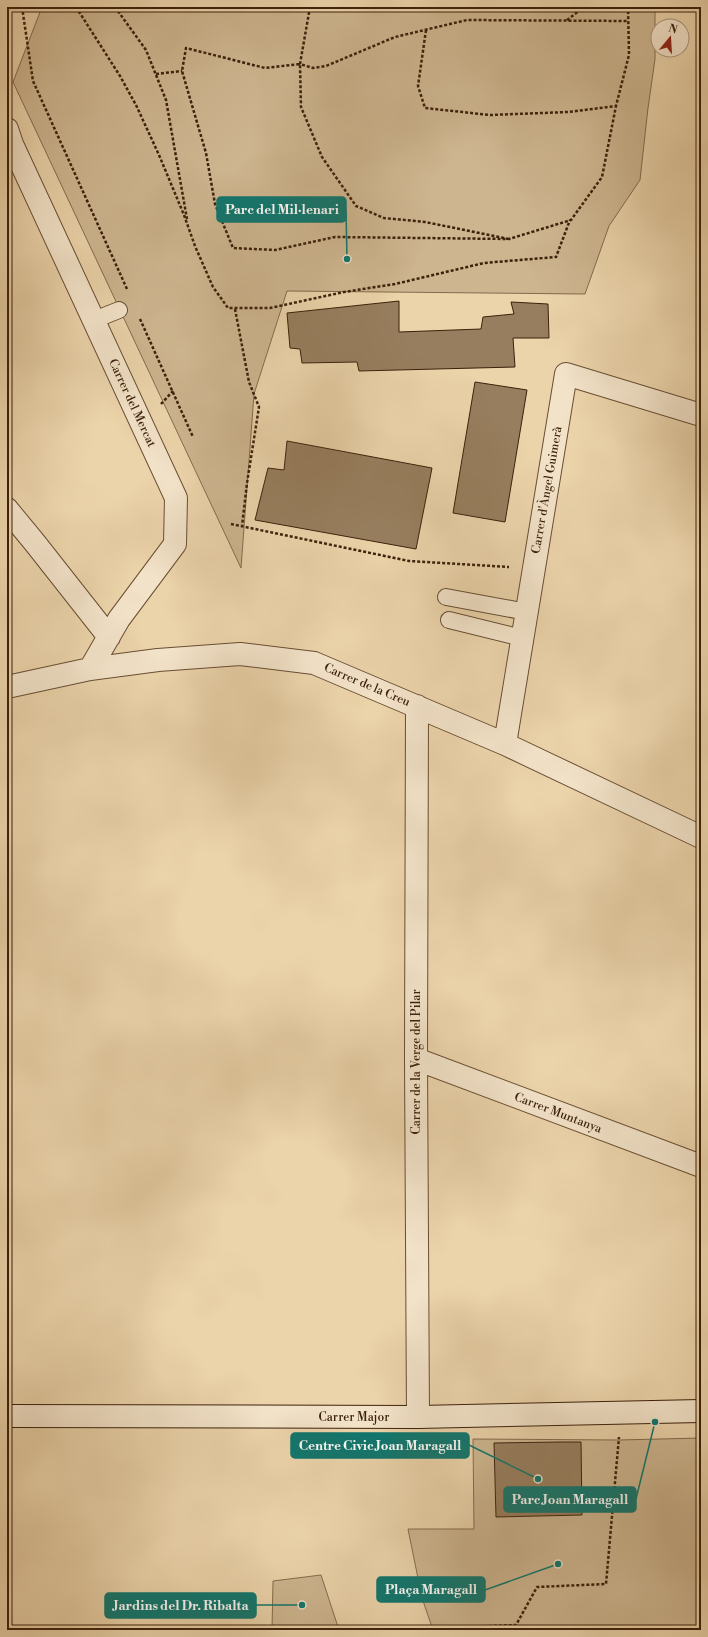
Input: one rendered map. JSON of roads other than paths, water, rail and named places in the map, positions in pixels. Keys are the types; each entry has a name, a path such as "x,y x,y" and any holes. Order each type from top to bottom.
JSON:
{"street":[{"name":"Carrer del Mercat","path":"7,129 12,144 176,498 175,544 119,619 90,669"},
{"name":"Carrer d'Àngel Guimerà","path":"505,744 566,374 701,415"},
{"path":"7,509 36,543 108,637"},
{"name":"Carrer de la Creu","path":"7,687 90,669 158,660 240,654 314,663 505,744 701,837"},
{"name":"Carrer de la Verge del Pilar","path":"417,706 416,1059 418,1417"},
{"name":"Carrer Muntanya","path":"416,1059 701,1166"},
{"name":"Carrer Major","path":"7,1416 418,1417 701,1411"}],"lane":[{"path":"94,320 119,310"},
{"path":"446,597 527,612"},
{"path":"449,620 522,638"}],"place":[{"name":"Parc del Mil·lenari","path":"347,259"},
{"name":"Parc Joan Maragall","path":"655,1422"},
{"name":"Centre Civic Joan Maragall","path":"538,1479"},
{"name":"Plaça Maragall","path":"558,1564"},
{"name":"Jardins del Dr. Ribalta","path":"302,1605"}]}
